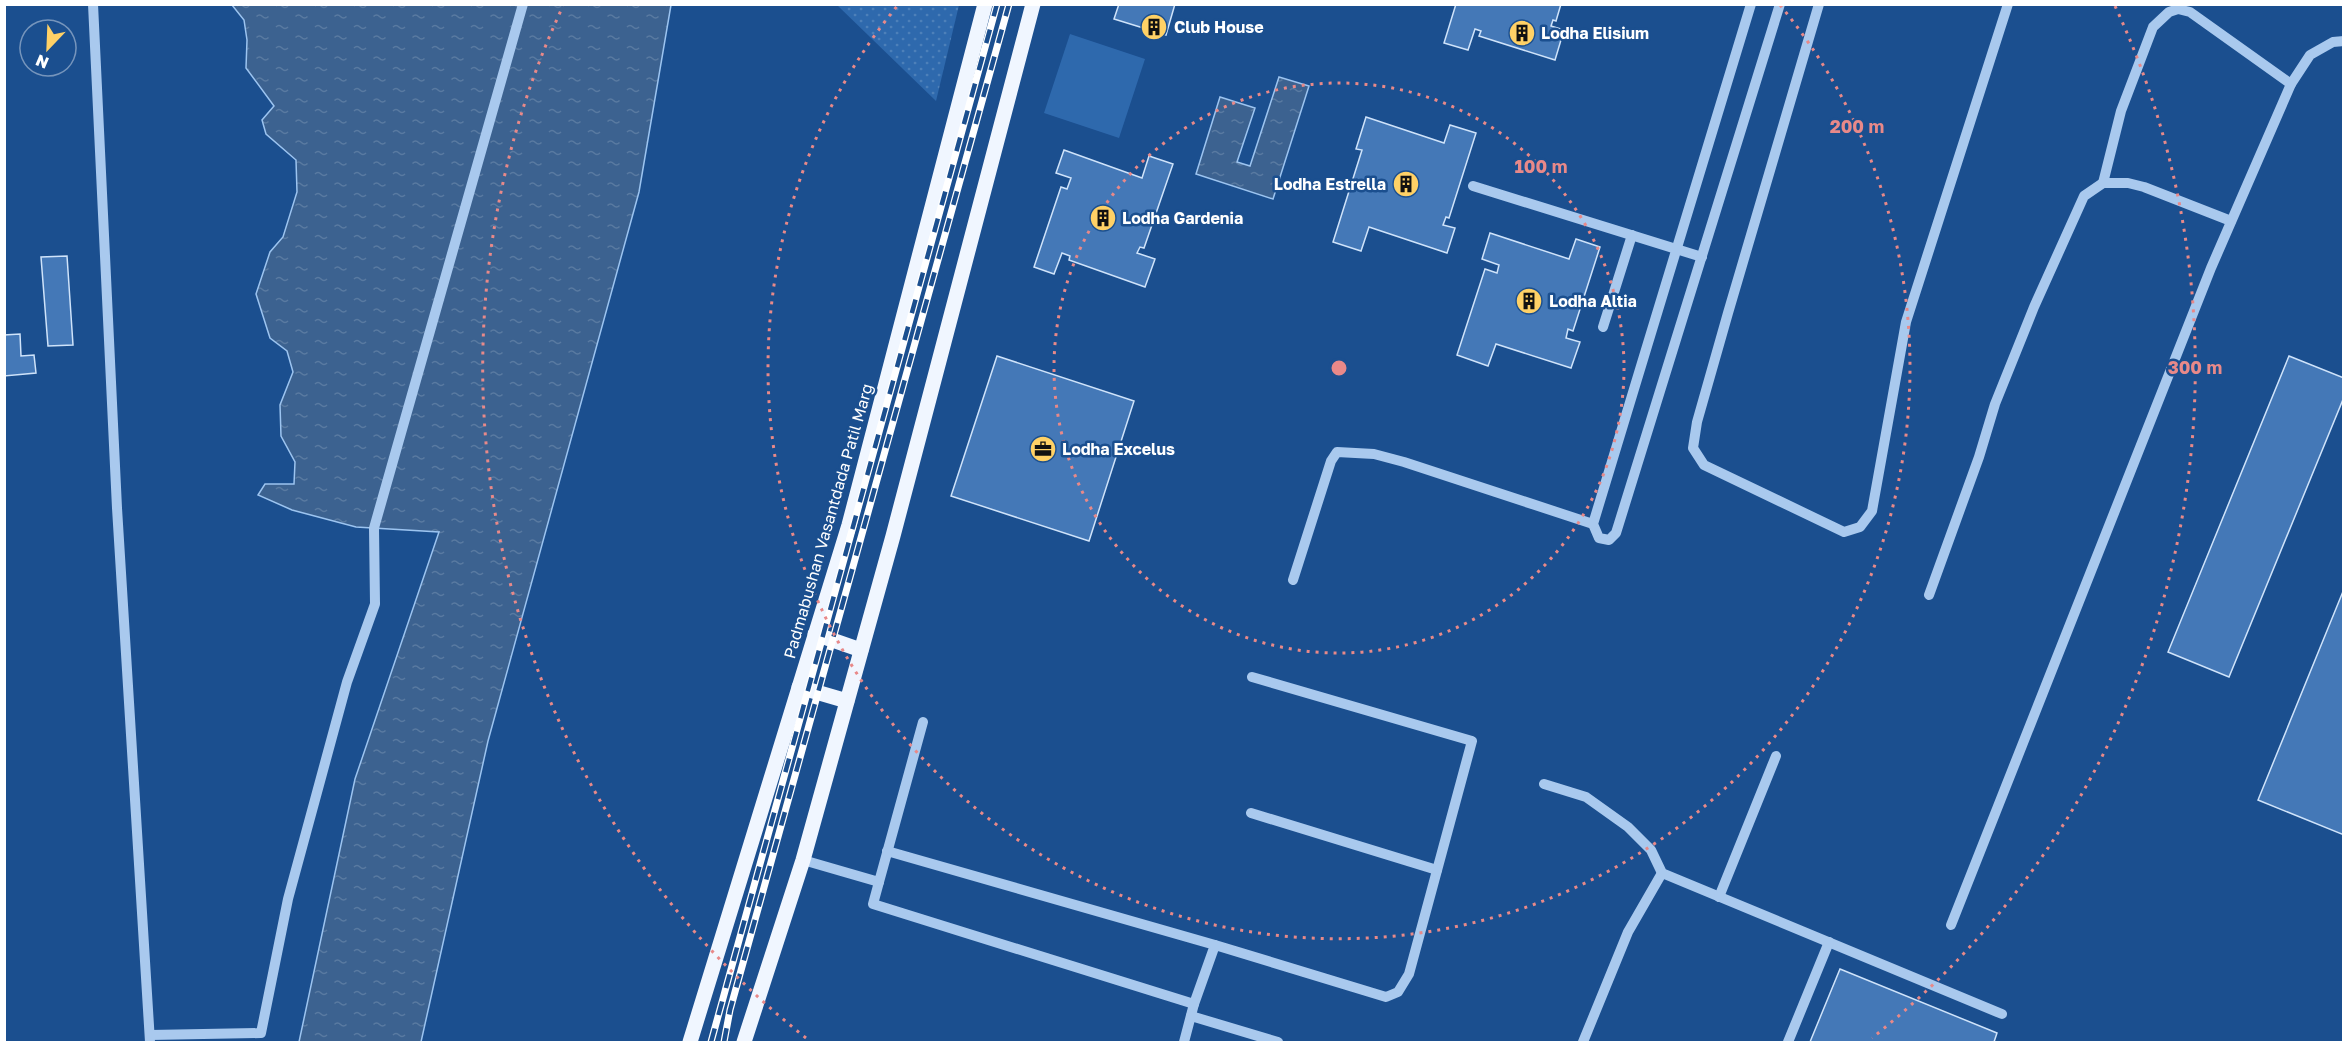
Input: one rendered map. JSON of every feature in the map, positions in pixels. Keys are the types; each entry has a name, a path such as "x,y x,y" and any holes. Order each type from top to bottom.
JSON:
{"main road":[{"name":"Padmabushan Vasantdada Patil Marg","path":"690,1042 849,525 985,4"},
{"path":"744,1042 803,860 1033,4"},
{"path":"815,634 861,650"},
{"path":"799,687 847,701"}],"lane":[{"path":"93,4 117,508 150,1039 261,1034 291,887 347,682 375,604 374,528 522,4"},
{"path":"1751,4 1593,524 1599,538 1609,540 1617,533 1780,4"},
{"path":"1819,4 1697,422 1693,448 1704,465 1844,532 1860,527 1872,511 1906,322 2008,4"},
{"path":"2103,183 2121,111 2153,27 2169,12 2190,8 2290,84"},
{"path":"1951,926 2231,221 2290,84 2310,55 2333,42 2343,41"},
{"path":"1929,594 1979,457 1995,404 2034,307 2084,196 2103,183 2128,183 2231,221"},
{"path":"1473,186 1702,257"},
{"path":"1603,327 1632,235"},
{"path":"1293,580 1330,461 1337,452 1374,454 1404,462 1593,524"},
{"path":"888,851 1386,997 1398,992 1409,974 1472,741 1252,677"},
{"path":"923,722 873,904 1194,1004"},
{"path":"1719,897 1776,756"},
{"path":"1544,784 1586,797 1628,827 1651,850 1662,873 2002,1014"},
{"path":"1251,813 1437,870"},
{"path":"803,860 879,882"},
{"path":"1583,1042 1628,932 1662,873"},
{"path":"1788,1042 1829,942"},
{"path":"1184,1042 1194,1004 1215,945"},
{"path":"1191,1016 1278,1042"}],"shaded area":[{"path":"837,5 959,5 936,101"},
{"path":"1070,34 1145,59 1119,138 1044,113"}],"water":[{"path":"232,5 671,5 639,192 488,741 421,1042 299,1042 355,779 439,532 356,527 292,510 258,495 265,484 294,484 295,462 281,436 280,405 293,372 287,351 270,338 256,294 270,252 283,237 297,192 296,160 266,134 262,120 274,106 246,68 247,40 244,20"},
{"path":"1279,77 1309,86 1273,199 1196,174 1220,97 1255,108 1237,162 1250,166"}],"building":[{"name":"Club House","path":"1119,4 1175,4 1166,35 1114,19"},
{"name":"Lodha Elisium","path":"1456,4 1561,4 1556,21 1553,20 1551,26 1564,30 1555,60 1479,36 1481,31 1475,29 1468,50 1444,43"},
{"name":"Lodha Estrella","path":"1366,117 1444,143 1450,125 1476,133 1449,218 1446,217 1443,225 1455,228 1447,253 1369,227 1361,251 1333,242 1362,150 1356,149"},
{"name":"Lodha Gardenia","path":"1064,150 1142,178 1149,156 1173,164 1144,248 1140,247 1137,253 1155,259 1145,287 1069,260 1070,256 1062,253 1054,274 1034,267 1061,187 1067,189 1071,178 1056,173"},
{"name":"Lodha Altia","path":"1490,233 1569,259 1576,239 1600,247 1573,331 1568,329 1566,338 1580,342 1571,368 1496,344 1488,366 1457,355 1485,269 1497,273 1499,265 1482,259"},
{"path":"67,256 73,345 48,346 41,257"},
{"path":"20,334 21,356 34,355 36,373 4,376 4,335"},
{"name":"Lodha Excelus","path":"997,356 1134,401 1089,541 951,496"},
{"path":"2289,356 2344,378 2344,397 2229,677 2168,652"},
{"path":"2344,589 2344,835 2258,800"},
{"path":"1840,969 1997,1033 1994,1042 1810,1042"}],"railway":[{"path":"711,1042 997,4"},
{"path":"724,1042 730,1010 1009,4"}],"place":[{"name":"Club House","path":"1154,27"},
{"name":"Lodha Elisium","path":"1522,33"},
{"name":"Lodha Estrella","path":"1406,184"},
{"name":"Lodha Gardenia","path":"1103,218"},
{"name":"Lodha Altia","path":"1529,301"},
{"name":"Lodha Excelus","path":"1043,449"}]}
